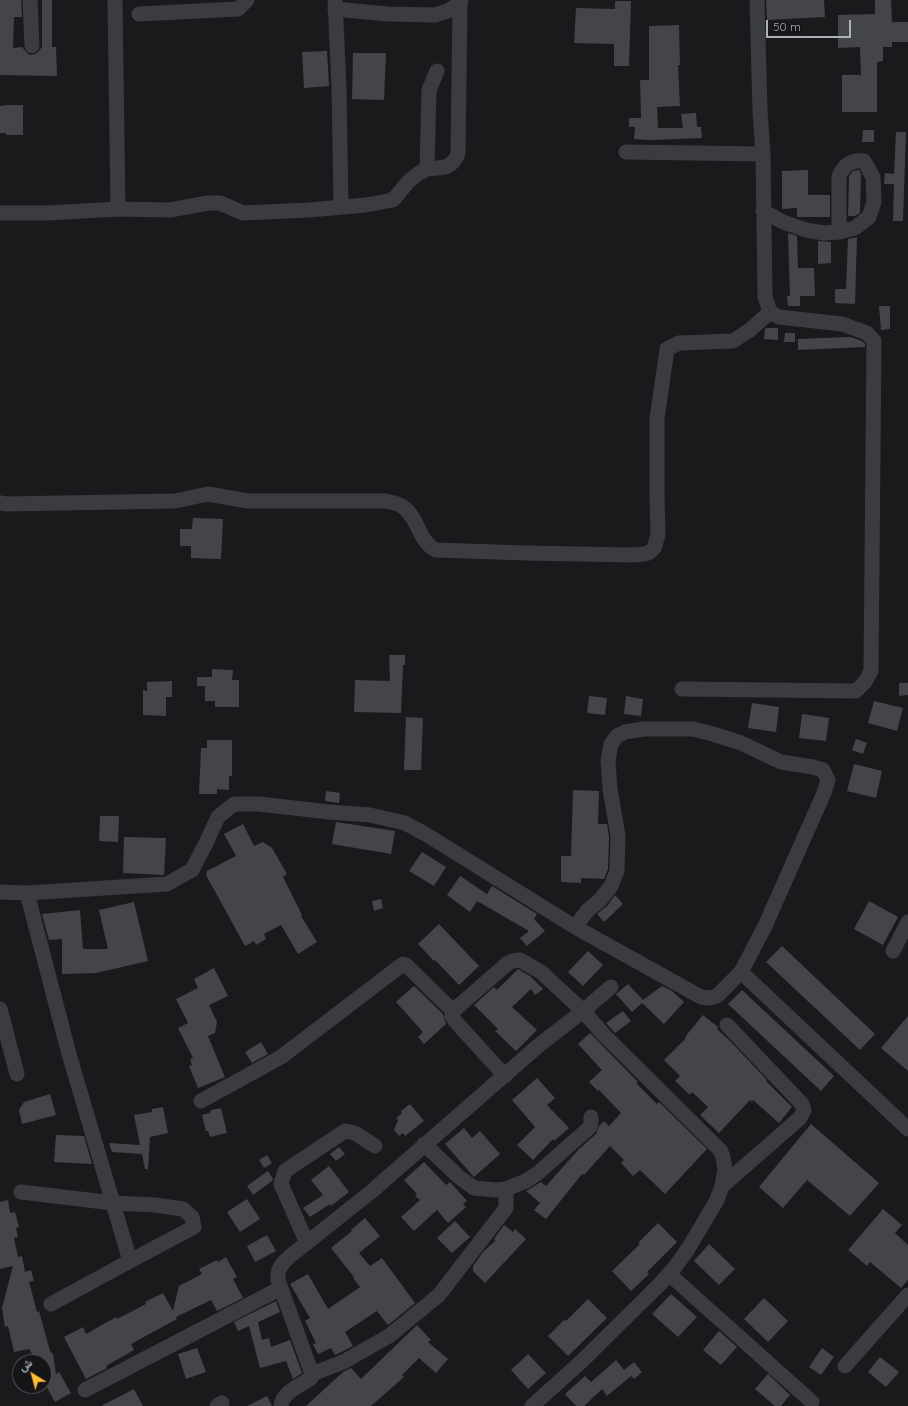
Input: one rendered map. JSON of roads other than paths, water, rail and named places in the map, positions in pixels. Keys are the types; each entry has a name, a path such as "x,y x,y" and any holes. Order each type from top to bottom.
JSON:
{"street":[{"path":"30,0 32,46"},
{"path":"115,0 118,209"},
{"path":"139,14 238,9 247,0"},
{"path":"682,689 856,691 865,682 871,671 874,342 867,333 842,324 779,317 770,312 765,297 763,154 756,0"},
{"path":"342,207 335,4 387,14 434,15 448,10 460,2"},
{"path":"0,213 47,213 118,209 170,210 208,203 220,203 243,213 309,210 366,205 394,200 409,181 419,173 427,169 446,167 454,162 458,154 460,2"},
{"path":"427,169 429,90 437,71"},
{"path":"626,152 763,154"},
{"path":"763,211 784,222 806,230 824,233 839,232"},
{"path":"0,503 175,501 208,494 248,501 385,501 404,507 416,522 427,543 431,548 436,550 526,553 645,554 654,548 658,535 657,419 667,349 679,343 733,341 750,330 770,312"},
{"path":"0,892 27,893 167,884 192,870 218,817 234,804 259,804 370,815 404,823 575,928 701,997 710,998 717,996 741,972 765,926 824,793 828,780 823,770 814,767 781,762 741,743 713,734 693,730 643,729 625,732 617,736 611,744 608,761 610,789 618,836 617,871 611,886 600,900 587,911 575,928"},
{"path":"27,893 69,1054 130,1261"},
{"path":"893,951 908,922"},
{"path":"505,1076 452,1016 453,1011 508,963 520,960 540,972 583,1011 604,1035 720,1150 723,1157 725,1170 722,1186 717,1200 688,1249 669,1274 583,1360 532,1406"},
{"path":"201,1101 281,1058 403,964 406,965 453,1011"},
{"path":"741,972 908,1129"},
{"path":"312,1374 281,1288 277,1273 280,1266 289,1257 372,1191 538,1046 583,1011 610,987"},
{"path":"0,1009 17,1074"},
{"path":"722,1186 800,1118 804,1110 802,1104 727,1025"},
{"path":"424,1144 459,1177 474,1188 496,1190 506,1189 526,1181 538,1173 590,1126 592,1122 591,1117"},
{"path":"307,1243 281,1184 285,1171 346,1131 355,1133 375,1146"},
{"path":"281,1406 281,1401 285,1395 311,1378 312,1374 343,1362 389,1336 439,1295 506,1208 506,1189"},
{"path":"21,1192 113,1203 155,1204 183,1209 192,1217 194,1227 51,1304"},
{"path":"669,1274 812,1402"},
{"path":"86,1390 281,1288"},
{"path":"845,1366 908,1294"}]}
